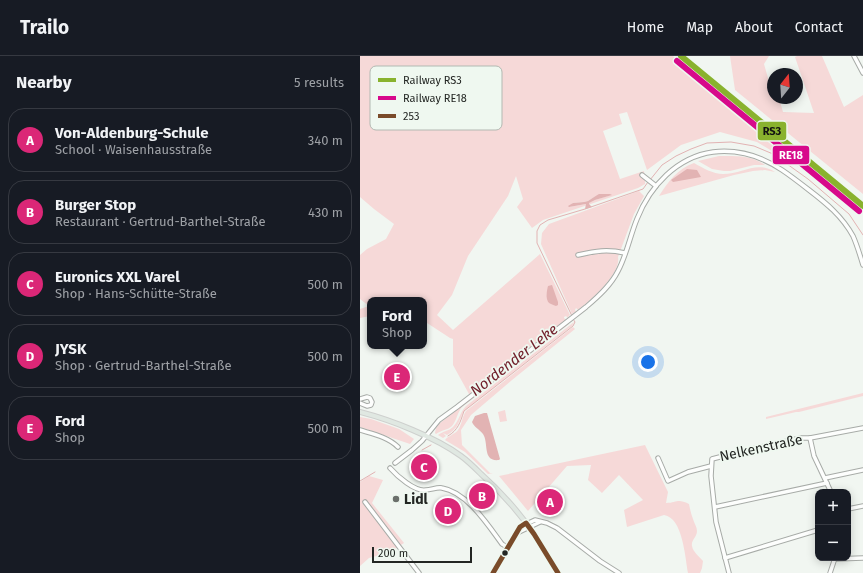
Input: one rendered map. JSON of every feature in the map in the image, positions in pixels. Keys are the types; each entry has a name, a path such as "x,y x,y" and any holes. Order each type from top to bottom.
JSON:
{"main road":[{"path":"360,412 395,423 426,436 467,460 498,491 528,525 558,573"}],"street":[{"path":"854,56 863,73"},
{"path":"395,463 412,450 439,420 570,320 608,286 614,278 626,253 640,211 663,178 687,160 701,155 722,151 732,151 752,155 772,163 829,206 842,219 853,236 863,264"},
{"path":"642,175 656,186"},
{"path":"858,249 863,248"},
{"path":"578,254 604,250 626,253"},
{"path":"360,399 367,397 370,398 372,402 371,405 367,406 360,403"},
{"name":"Nelkenstraße","path":"658,458 668,481 688,472 711,466 712,459 786,441 863,428"},
{"path":"360,430 392,441 398,447"},
{"path":"810,438 814,456 830,489"},
{"path":"711,466 718,529 729,573"},
{"path":"390,468 405,481 420,490 425,491 442,488 463,498 474,508 502,544 507,547"},
{"path":"825,478 863,470"},
{"path":"715,507 827,483"},
{"path":"366,502 419,573"},
{"path":"851,508 863,506"},
{"path":"493,573 520,526 528,525 535,520 542,521 557,528 600,561 620,573"},
{"path":"725,558 815,531"},
{"path":"851,558 863,558"},
{"path":"830,573 833,561"}],"shaded area":[{"path":"360,56 673,56 804,162 800,168 757,142 720,132 681,145 647,170 627,112 619,114 622,124 603,131 620,179 644,171 645,184 638,188 543,220 532,228 517,207 523,199 516,176 508,196 468,256 452,295 437,315 453,330 540,254 570,315 568,318 566,316 564,317 566,320 526,350 522,350 523,353 470,394 453,365 453,339 427,323 427,297 367,297 367,304 360,299 360,255 367,249 386,239 394,224 360,197","holes":["602,194 611,195 586,204 569,207 573,203 588,201"]},
{"path":"730,56 769,56 764,64 767,74 767,104 781,104 783,112 814,113 803,81 803,68 799,68 795,57 822,56 844,107 863,95 863,194 735,90"},
{"path":"719,156 749,158 765,165 754,165 724,171 712,169 698,161"},
{"path":"694,163 719,174 756,167 762,167 775,172 765,170 753,171 659,196 678,172"},
{"path":"687,169 697,170 701,177 673,182 671,180"},
{"path":"639,191 644,196 634,214 618,257 618,264 615,271 604,286 591,299 578,310 576,308 576,312 572,314 541,244 542,233 549,224"},
{"path":"599,194 612,195 589,203 592,207 585,209 586,204 568,206 573,203 588,201"},
{"path":"552,285 558,302 558,305 556,306 549,303 547,299 548,286"},
{"path":"367,307 367,317 360,318 360,309"},
{"path":"574,322 572,326 464,411 454,430 447,435 443,433 446,436 443,438 438,435 453,427 466,406"},
{"path":"569,323 462,407 452,426 436,434 435,433 436,428 440,423"},
{"path":"573,327 575,329 471,415 461,430 462,445 490,473 493,473 488,474 465,452 445,440 458,430 466,411"},
{"path":"863,393 863,396 766,419 766,417"},
{"path":"505,410 507,421 500,422 498,412"},
{"path":"487,413 500,459 499,460 490,458 483,434 472,422 475,416"},
{"path":"360,417 371,419 399,429 414,439 410,444 360,427"},
{"path":"645,445 668,492 666,503 679,501 689,504 697,528 692,546 703,561 700,573 688,573 682,539 675,523 670,518 664,515 627,527 624,510 643,500 619,475 602,493 588,480 591,465 567,466 528,511 499,476"},
{"path":"369,476 383,480 372,503 404,543 388,553 369,558 360,566 360,482"}],"waterway":[{"name":"Nordender Leke","path":"650,180 662,165 676,156 707,143 731,142 754,146 773,154 808,179 849,214 863,235"},
{"name":"Nordender Leke","path":"572,316 537,243 537,231 540,225 548,220 643,189 648,182"},
{"name":"Nordender Leke","path":"448,436 458,426 464,411 573,326 575,322 573,319"},
{"name":"Nordender Leke","path":"422,450 431,445"},
{"name":"Nordender Leke","path":"360,481 375,472"}],"rail line":[{"name":"RS3","path":"681,56 863,206"},
{"name":"RE18","path":"677,61 859,211"}],"transit line":[{"name":"253","path":"493,573 520,527 526,523 558,573"}],"place":[{"name":"Ford","path":"397,377"},
{"name":"Euronics XXL Varel","path":"424,467"},
{"name":"Burger Stop","path":"482,496"},
{"name":"Lidl","path":"396,499"},
{"name":"Von-Aldenburg-Schule","path":"550,502"},
{"name":"JYSK","path":"448,511"}]}
